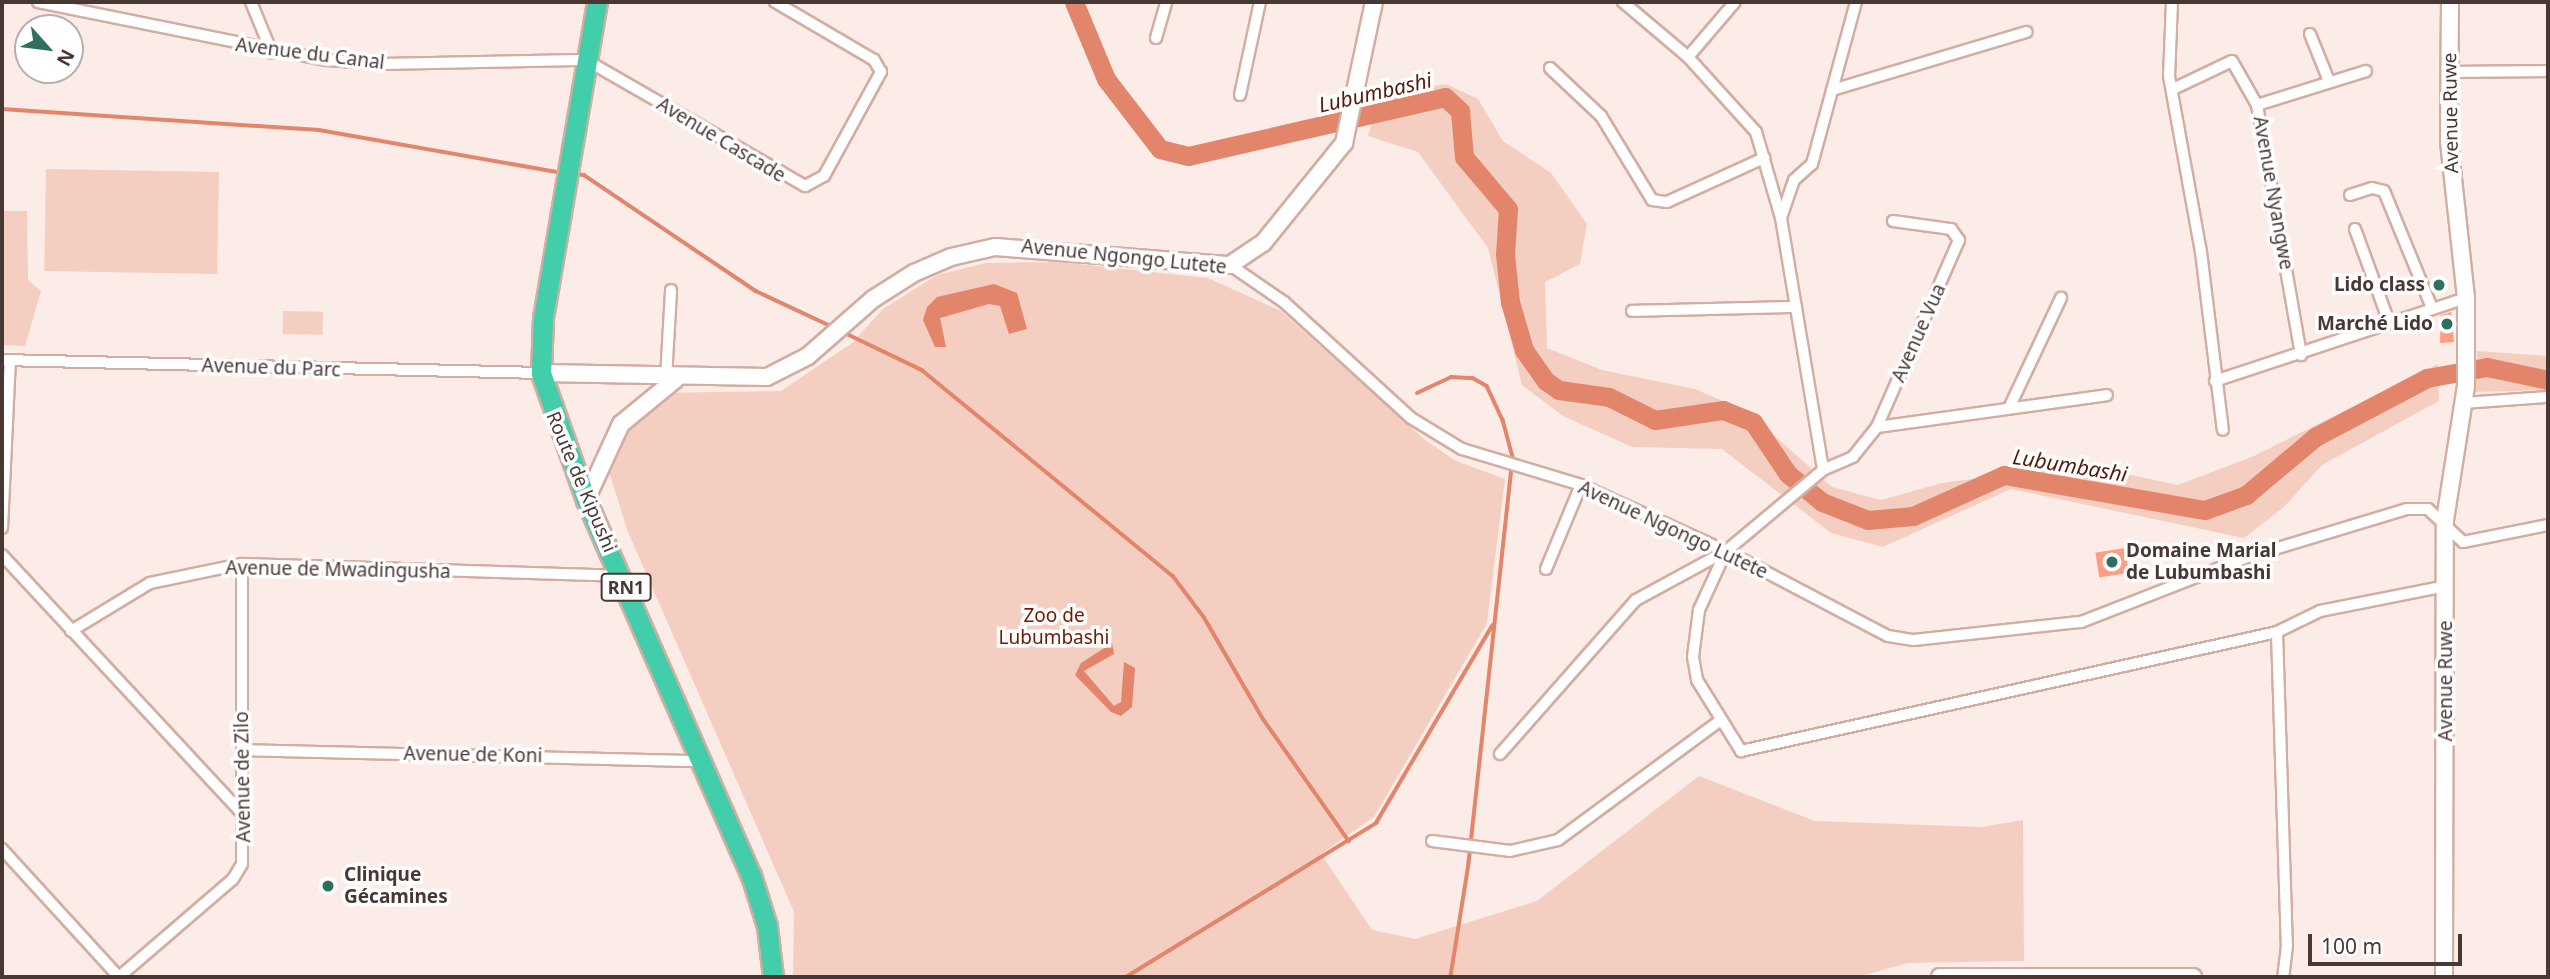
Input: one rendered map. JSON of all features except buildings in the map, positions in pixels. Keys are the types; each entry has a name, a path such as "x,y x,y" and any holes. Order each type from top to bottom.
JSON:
{"highway":[{"name":"Route de Kipushi","path":"597,2 543,318 541,373 586,500 704,761 763,909 774,977"}],"street":[{"name":"Avenue du Canal","path":"38,2 272,53 387,64 586,60"},
{"path":"251,2 272,53"},
{"name":"Avenue Cascade","path":"586,60 798,185 811,185 824,176 881,72 874,60 775,2"},
{"path":"1156,38 1166,2"},
{"path":"1240,95 1260,2"},
{"path":"1230,265 1256,250 1334,159 1348,132 1374,2"},
{"path":"1623,2 1688,57 1743,112 1764,158 1781,218 1821,472"},
{"path":"1688,57 1735,2"},
{"path":"1781,218 1794,180 1812,164 1856,2"},
{"path":"2172,2 2173,89 2201,252 2222,430"},
{"name":"Avenue Ruwe","path":"2444,977 2445,528 2466,386 2466,298 2455,229 2449,72 2450,2"},
{"path":"1832,90 2027,32"},
{"path":"2310,34 2329,81"},
{"name":"Avenue Nyangwe","path":"2173,89 2232,61 2257,105 2301,355"},
{"path":"1550,68 1601,116 1652,200 1667,202 1764,158"},
{"path":"2257,105 2366,71"},
{"path":"2449,72 2548,71"},
{"path":"2350,195 2378,188 2389,198 2432,308"},
{"name":"Avenue Vua","path":"1726,551 1821,472 1853,457 1877,426 1959,240 1951,229 1893,221"},
{"path":"2355,229 2389,323"},
{"name":"Avenue Ngongo Lutete","path":"541,373 671,379 767,377 830,338 914,273 951,257 995,247 1230,265 1284,302 1411,418 1462,450 1505,466 1581,485 1726,551 1854,621 1914,640 2113,613 2248,557 2407,509 2428,509 2445,528 2469,542 2548,525"},
{"path":"586,500 621,424 671,379 671,290"},
{"path":"2009,408 2061,298"},
{"path":"2215,381 2301,355 2466,298"},
{"path":"1632,310 1796,307"},
{"path":"2,528 6,360"},
{"name":"Avenue du Parc","path":"6,360 541,373"},
{"path":"1877,426 2107,395"},
{"path":"2464,403 2548,397"},
{"path":"1546,569 1581,485"},
{"path":"1726,551 1706,589 1692,657 1697,681 1718,722 1733,732 1743,751 1773,741 2277,632 2320,611 2446,586"},
{"path":"1500,754 1636,600 1726,551"},
{"path":"2,555 244,815"},
{"name":"Avenue de Mwadingusha","path":"71,631 150,583 242,564 621,576"},
{"name":"Avenue de Zilo","path":"119,977 239,872 244,815 242,564"},
{"path":"2277,632 2287,946 2283,977"},
{"path":"1432,841 1510,850 1558,840 1718,722"},
{"name":"Avenue de Koni","path":"243,750 704,761"},
{"path":"2,849 119,977"},
{"path":"1940,977 2193,977"}],"green space":[{"path":"1446,84 1478,99 1503,141 1551,173 1587,224 1580,264 1545,282 1547,348 1602,370 1695,389 1748,412 1832,487 1881,500 1942,483 2057,468 2107,470 2178,485 2254,456 2438,364 2439,401 2322,465 2284,507 2244,538 2011,489 1883,547 1831,533 1722,449 1632,447 1563,416 1522,385 1488,248 1418,152 1368,136 1380,95"},
{"path":"46,169 219,172 217,274 44,271"},
{"path":"2,211 27,211 28,280 41,291 25,346 2,345"},
{"name":"Zoo de Lubumbashi","path":"1059,262 1208,278 1281,311 1425,440 1456,461 1505,479 1487,623 1374,817 1321,854 1372,930 1415,939 1537,901 1699,776 1815,821 1981,827 2023,820 2024,961 1908,963 1857,977 793,977 794,912 628,532 604,456 656,393 781,391 852,343 883,309 937,275 986,263"},
{"path":"283,311 323,312 323,335 283,334"},
{"path":"2477,351 2548,356 2548,390 2475,392"}],"shaded area":[{"path":"994,284 1017,293 1027,329 1009,334 1000,306 989,304 940,318 946,347 935,347 923,320 927,307 937,297"},
{"path":"1112,643 1114,654 1084,671 1114,706 1121,702 1124,662 1135,668 1132,707 1121,716 1111,712 1075,675 1081,663"}],"waterway":[{"name":"Lubumbashi","path":"1074,2 1106,79 1160,149 1188,156 1445,97 1460,111 1464,157 1508,209 1505,254 1510,302 1524,350 1546,381 1559,390 1609,397 1655,420 1723,410 1753,422 1788,474 1822,502 1868,520 1913,516 2004,475 2205,510 2246,495 2315,437 2427,378 2487,367 2548,380"},
{"path":"2,109 319,130 562,173"},
{"path":"573,174 584,175 756,291 833,327"},
{"path":"843,332 922,370 1173,576 1204,617 1264,720 1349,841"},
{"path":"1417,393 1451,377 1473,378 1487,386 1503,420 1513,458 1469,864 1451,977"},
{"path":"1126,977 1376,823 1492,626"}],"place":[{"name":"Lido class","path":"2439,285"},
{"name":"Marché Lido","path":"2447,324"},
{"name":"Domaine Marial de Lubumbashi","path":"2112,562"},
{"name":"Clinique Gécamines","path":"328,886"}]}
